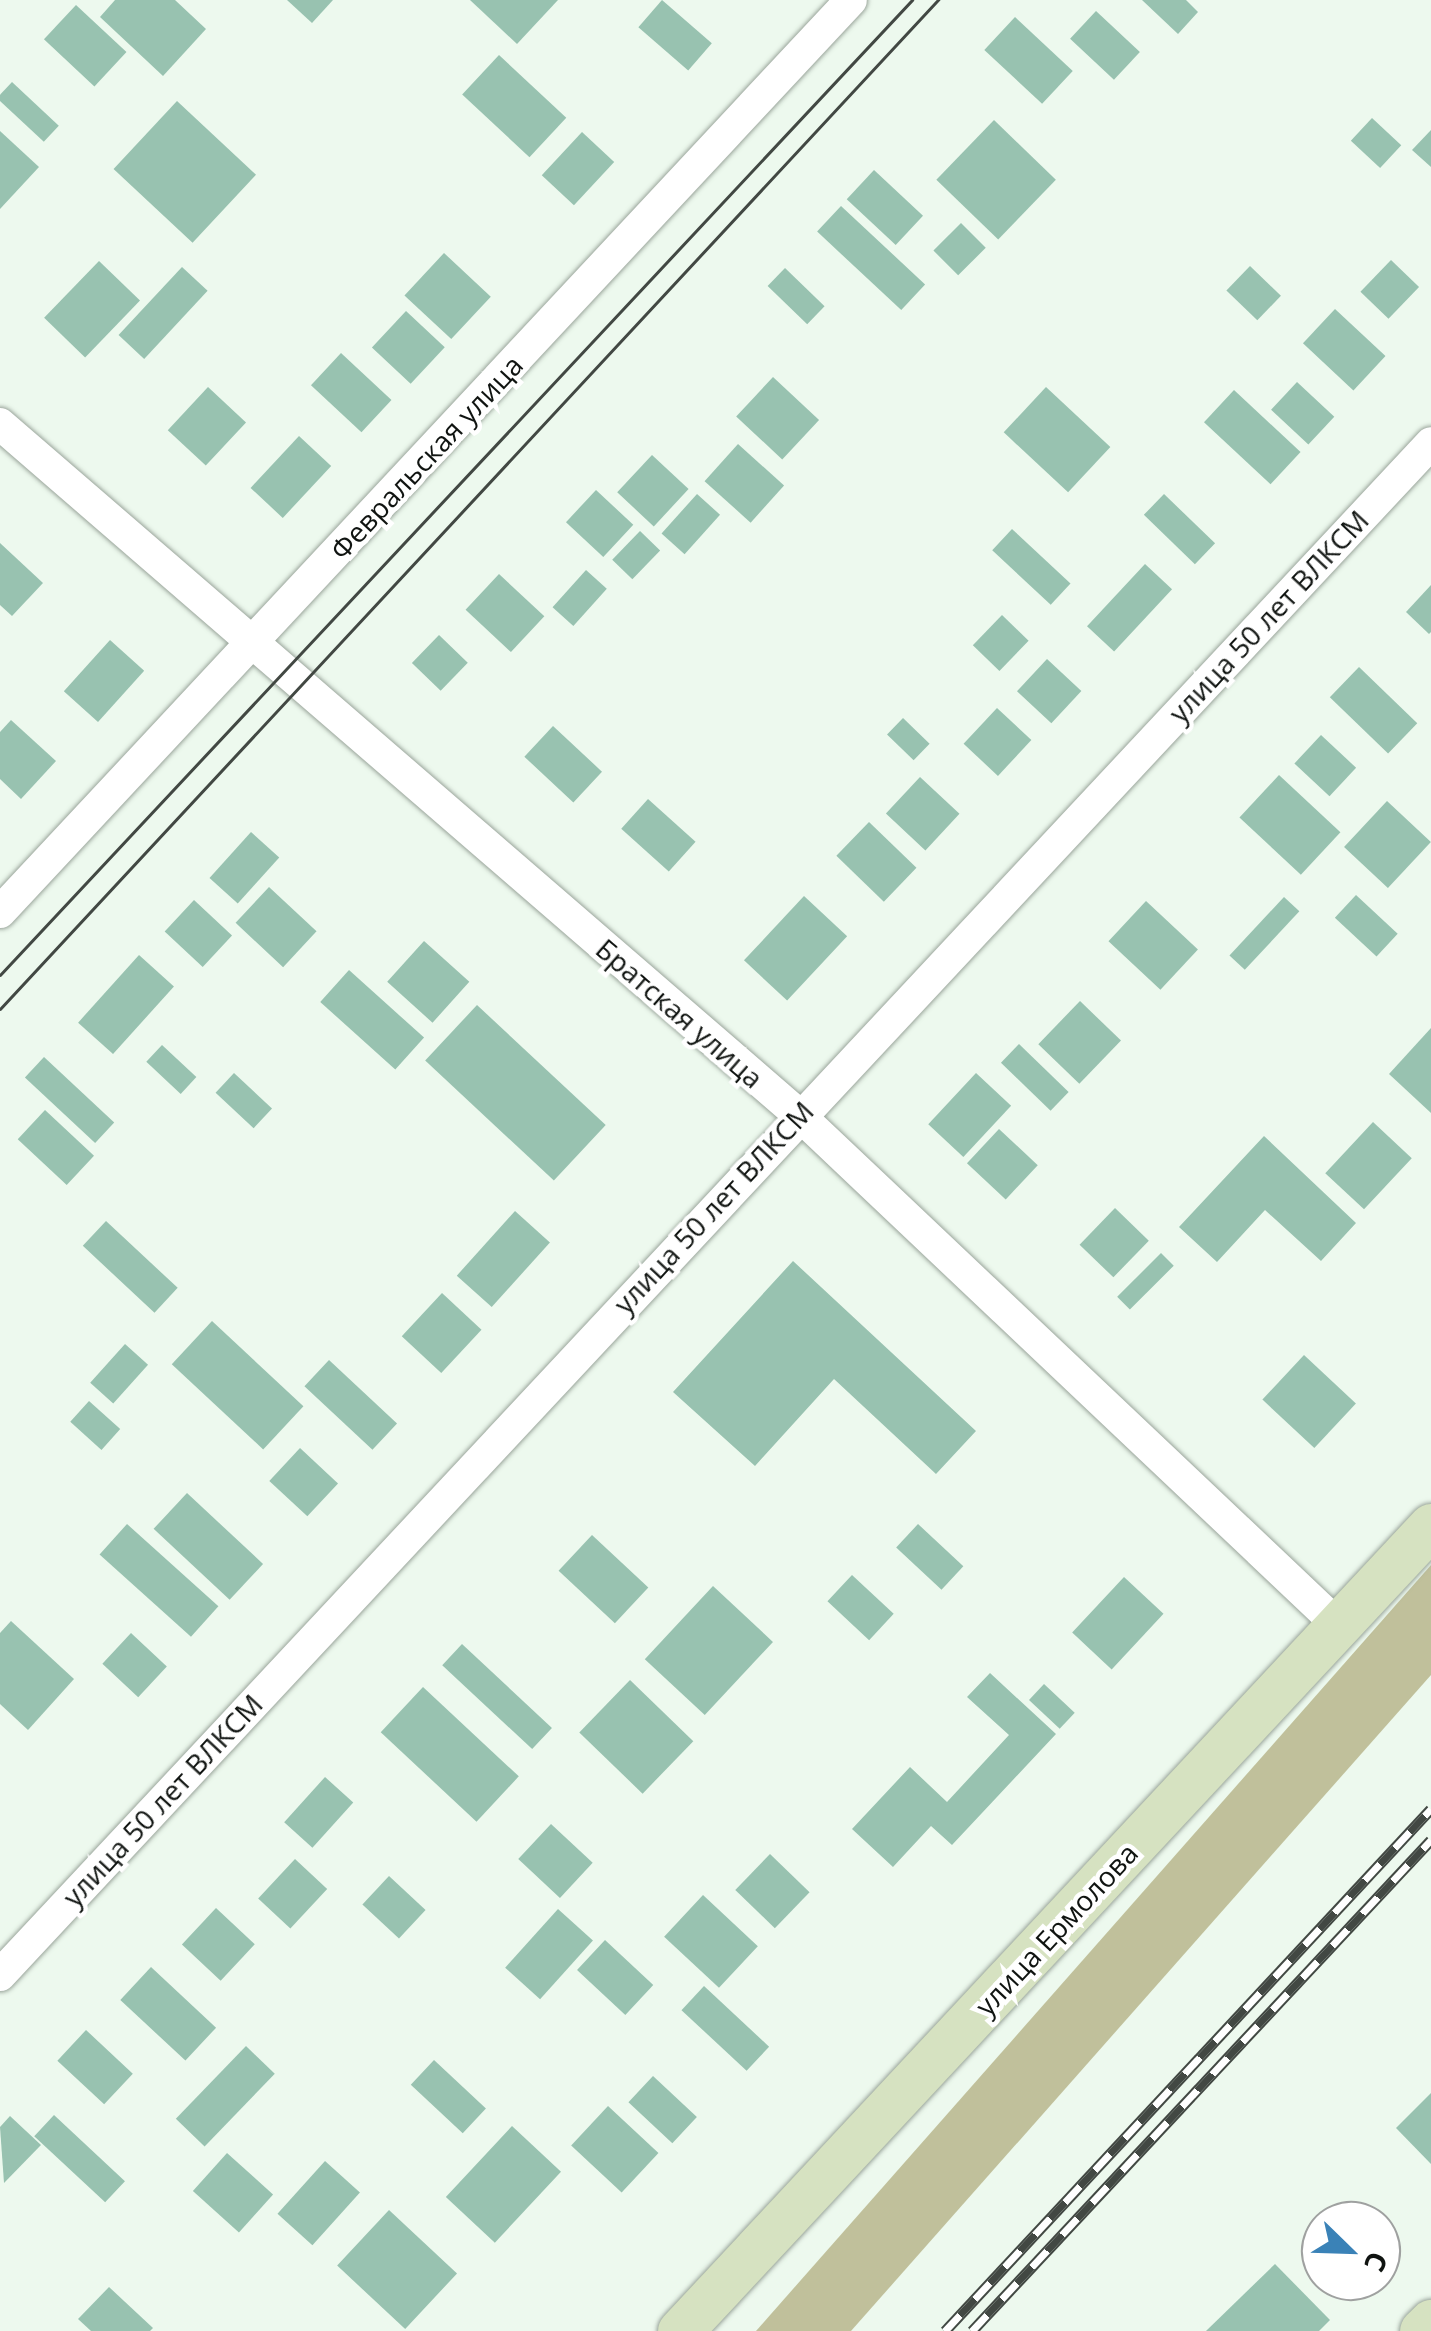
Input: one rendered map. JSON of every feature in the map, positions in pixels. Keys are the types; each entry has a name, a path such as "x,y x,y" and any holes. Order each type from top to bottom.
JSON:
{"street":[{"name":"Февральская улица","path":"0,912 851,0"},
{"name":"Братская улица","path":"0,424 798,1114 1339,1626"},
{"name":"улица 50 лет ВЛКСМ","path":"0,1975 798,1114 1431,443"},
{"name":"улица Ермолова","path":"680,2331 1431,1526"},
{"path":"1422,2331 1431,2322"}],"green space":[{"path":"1431,1565 1431,1675 851,2331 756,2331"}],"building":[{"path":"115,0 175,0 206,29 163,76 100,17"},
{"path":"287,0 333,0 312,23"},
{"path":"470,0 558,0 517,44"},
{"path":"662,0 712,43 688,70 638,27"},
{"path":"1142,0 1186,0 1198,12 1178,34"},
{"path":"76,5 126,52 94,86 44,39"},
{"path":"1096,11 1140,52 1114,80 1070,39"},
{"path":"1015,17 1073,71 1042,104 984,50"},
{"path":"499,55 566,118 529,157 462,94"},
{"path":"12,82 59,126 44,142 0,101 0,95"},
{"path":"177,101 256,175 193,243 114,169"},
{"path":"1372,118 1401,145 1380,168 1351,141"},
{"path":"994,120 1056,180 998,239 936,180"},
{"path":"1431,130 1431,167 1412,150"},
{"path":"0,131 39,167 0,209"},
{"path":"582,132 614,162 574,205 542,175"},
{"path":"874,170 923,216 896,245 847,199"},
{"path":"841,206 925,284 901,310 817,232"},
{"path":"961,223 986,248 958,275 933,251"},
{"path":"444,253 491,297 451,339 404,295"},
{"path":"1391,260 1419,287 1388,319 1360,292"},
{"path":"99,261 140,301 85,357 44,318"},
{"path":"1250,266 1281,296 1257,320 1226,290"},
{"path":"182,267 208,291 144,359 119,335"},
{"path":"785,268 825,306 807,324 768,286"},
{"path":"1335,309 1385,356 1353,390 1303,343"},
{"path":"406,311 445,347 411,384 372,348"},
{"path":"341,353 391,400 361,432 311,385"},
{"path":"773,377 819,420 782,459 736,416"},
{"path":"1297,382 1334,417 1308,445 1271,410"},
{"path":"208,387 246,422 206,466 168,430"},
{"path":"1046,387 1110,447 1068,492 1004,432"},
{"path":"1234,390 1301,452 1271,484 1204,422"},
{"path":"299,436 331,466 283,518 251,488"},
{"path":"738,444 784,485 751,523 705,481"},
{"path":"652,455 689,489 654,526 617,492"},
{"path":"596,490 633,525 603,557 566,522"},
{"path":"697,494 720,515 685,554 662,533"},
{"path":"1164,494 1215,543 1195,564 1144,515"},
{"path":"1012,529 1071,584 1051,605 992,550"},
{"path":"640,531 660,550 632,579 612,560"},
{"path":"0,543 43,583 12,616 0,605"},
{"path":"1145,564 1172,589 1114,651 1087,626"},
{"path":"586,570 607,589 573,626 553,607"},
{"path":"499,574 544,616 511,652 466,610"},
{"path":"1431,585 1431,632 1429,634 1406,612"},
{"path":"1002,615 1029,641 999,671 973,645"},
{"path":"439,635 468,663 441,691 412,663"},
{"path":"110,640 144,671 98,722 64,691"},
{"path":"1047,659 1081,691 1051,723 1017,691"},
{"path":"1359,667 1417,723 1388,753 1330,697"},
{"path":"997,708 1031,740 998,776 964,744"},
{"path":"903,718 930,744 914,760 887,735"},
{"path":"11,720 56,761 21,799 0,779 0,732"},
{"path":"553,726 602,772 573,802 524,757"},
{"path":"1321,735 1356,768 1330,796 1294,764"},
{"path":"1279,775 1340,832 1301,875 1239,817"},
{"path":"920,777 959,814 925,850 886,814"},
{"path":"648,799 696,842 669,872 621,829"},
{"path":"1387,801 1431,842 1388,888 1344,847"},
{"path":"869,822 916,868 884,902 836,856"},
{"path":"251,832 279,857 238,904 210,878"},
{"path":"269,887 317,931 283,967 236,923"},
{"path":"1356,895 1398,934 1377,957 1335,918"},
{"path":"804,896 847,936 787,1001 744,960"},
{"path":"1284,897 1299,911 1245,970 1229,956"},
{"path":"194,900 232,935 203,967 165,931"},
{"path":"1146,901 1198,949 1160,990 1108,941"},
{"path":"424,941 469,982 433,1023 387,982"},
{"path":"139,955 174,986 113,1054 78,1023"},
{"path":"349,970 424,1038 395,1070 320,1002"},
{"path":"1080,1001 1121,1041 1079,1084 1038,1044"},
{"path":"477,1005 606,1125 554,1181 425,1061"},
{"path":"1431,1028 1431,1113 1389,1074"},
{"path":"1019,1044 1069,1092 1051,1111 1001,1063"},
{"path":"162,1045 196,1077 181,1094 146,1062"},
{"path":"44,1057 114,1122 95,1143 25,1077"},
{"path":"234,1073 272,1108 254,1128 216,1093"},
{"path":"976,1073 1011,1106 963,1157 928,1124"},
{"path":"45,1110 94,1156 67,1185 18,1139"},
{"path":"1373,1122 1412,1158 1364,1209 1325,1173"},
{"path":"999,1129 1038,1165 1006,1200 967,1163"},
{"path":"1264,1136 1356,1223 1321,1261 1265,1210 1217,1262 1179,1227"},
{"path":"1115,1208 1149,1241 1113,1277 1080,1245"},
{"path":"515,1211 550,1242 492,1307 457,1276"},
{"path":"106,1221 178,1288 154,1313 83,1246"},
{"path":"1161,1253 1174,1266 1130,1310 1117,1297"},
{"path":"793,1261 976,1431 936,1474 834,1379 755,1466 673,1392"},
{"path":"442,1293 481,1330 441,1373 402,1336"},
{"path":"212,1321 303,1406 263,1449 172,1364"},
{"path":"125,1344 148,1365 113,1403 90,1383"},
{"path":"1304,1355 1356,1403 1314,1448 1262,1400"},
{"path":"329,1360 397,1423 372,1450 304,1386"},
{"path":"89,1401 120,1429 101,1450 70,1422"},
{"path":"300,1448 338,1483 307,1516 269,1481"},
{"path":"187,1493 263,1564 230,1600 154,1529"},
{"path":"127,1524 218,1606 191,1637 100,1554"},
{"path":"918,1524 963,1566 942,1590 896,1547"},
{"path":"592,1535 648,1588 615,1623 559,1571"},
{"path":"852,1575 894,1614 869,1640 827,1601"},
{"path":"1124,1577 1163,1614 1112,1669 1072,1633"},
{"path":"713,1586 773,1642 705,1715 645,1659"},
{"path":"11,1621 74,1679 28,1730 0,1704 0,1633"},
{"path":"131,1633 167,1666 138,1697 102,1664"},
{"path":"462,1644 552,1728 532,1749 442,1665"},
{"path":"990,1673 1056,1734 952,1845 931,1826 893,1867 852,1829 910,1767 947,1802 1009,1735 967,1697"},
{"path":"630,1680 693,1741 643,1794 579,1733"},
{"path":"1044,1684 1075,1713 1060,1729 1029,1700"},
{"path":"423,1687 519,1776 477,1822 381,1732"},
{"path":"325,1777 353,1802 312,1848 284,1822"},
{"path":"551,1824 593,1863 560,1898 518,1859"},
{"path":"770,1854 810,1892 775,1928 735,1890"},
{"path":"295,1859 327,1889 290,1929 258,1898"},
{"path":"389,1876 426,1910 399,1939 362,1905"},
{"path":"703,1895 758,1946 719,1988 664,1937"},
{"path":"216,1908 255,1944 221,1981 182,1945"},
{"path":"558,1909 593,1940 540,1999 505,1968"},
{"path":"605,1940 653,1985 625,2015 577,1970"},
{"path":"151,1967 216,2028 185,2061 120,2000"},
{"path":"704,1986 769,2047 747,2071 681,2010"},
{"path":"86,2030 133,2074 104,2104 57,2061"},
{"path":"246,2046 275,2074 205,2146 176,2119"},
{"path":"434,2060 486,2108 463,2133 411,2085"},
{"path":"653,2076 697,2117 672,2143 628,2102"},
{"path":"1431,2093 1431,2164 1396,2128"},
{"path":"608,2106 658,2153 622,2193 571,2145"},
{"path":"54,2115 125,2181 105,2202 34,2136"},
{"path":"10,2116 41,2145 4,2183 0,2127"},
{"path":"512,2126 561,2172 495,2243 446,2197"},
{"path":"227,2153 273,2194 239,2232 193,2191"},
{"path":"325,2161 360,2192 312,2245 277,2214"},
{"path":"389,2210 457,2273 405,2329 337,2266"},
{"path":"1275,2264 1301,2290 1301,2301 1311,2301 1330,2320 1319,2331 1206,2331"},
{"path":"109,2287 153,2328 150,2331 91,2331 78,2319"}],"tram line":[{"path":"0,975 912,0"},
{"path":"0,1009 938,0"}],"railway":[{"path":"945,2331 1431,1809"},
{"path":"972,2331 1431,1840"}]}
